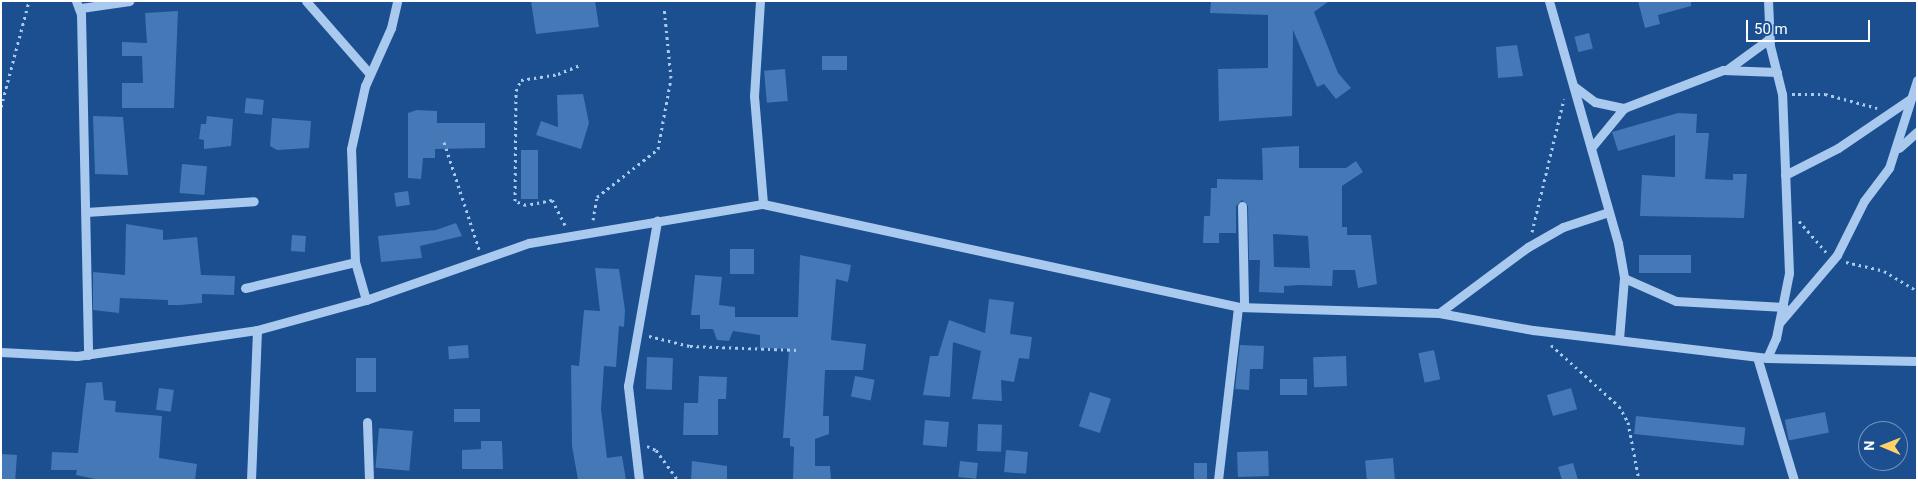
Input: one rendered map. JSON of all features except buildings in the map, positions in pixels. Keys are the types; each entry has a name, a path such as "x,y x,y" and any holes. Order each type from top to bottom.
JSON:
{"street":[{"path":"88,355 86,212 78,5 129,1"},
{"path":"306,1 369,73"},
{"path":"366,300 355,262 351,150 369,73 391,28 397,1"},
{"path":"760,1 754,96 763,204"},
{"path":"1549,1 1609,212 1624,278 1619,339"},
{"path":"1768,1 1769,39 1782,94 1789,273 1780,322 1762,358 1794,480"},
{"path":"1591,148 1624,108 1728,69 1769,39"},
{"path":"1728,69 1777,72"},
{"path":"1898,148 1910,99 1917,80"},
{"path":"1572,81 1596,102 1624,108"},
{"path":"1785,175 1838,148 1910,99"},
{"path":"1780,322 1838,255 1858,212 1898,148 1917,132"},
{"path":"86,212 254,201"},
{"path":"1,352 88,355 257,330 366,300 482,259 569,235 763,204 1241,305 1439,313 1533,330 1619,339 1762,358 1917,361"},
{"path":"1218,480 1241,305 1242,206"},
{"path":"1439,313 1528,247 1563,227 1609,212"},
{"path":"639,480 627,398 636,333 657,221"},
{"path":"245,288 355,262"},
{"path":"1624,278 1676,301 1784,307"},
{"path":"250,480 257,330"},
{"path":"367,422 369,480"}],"path":[{"path":"1,107 29,1"},
{"path":"593,231 597,198 658,149 671,78 664,7"},
{"path":"569,235 552,200 526,205 515,201 516,91 521,80 558,74 580,65"},
{"path":"1528,247 1572,81"},
{"path":"1782,94 1825,94 1891,113"},
{"path":"444,142 482,259"},
{"path":"1533,330 1619,406 1628,422 1640,480"},
{"path":"636,333 690,346 800,350"},
{"path":"633,439 656,450 678,480"}]}
